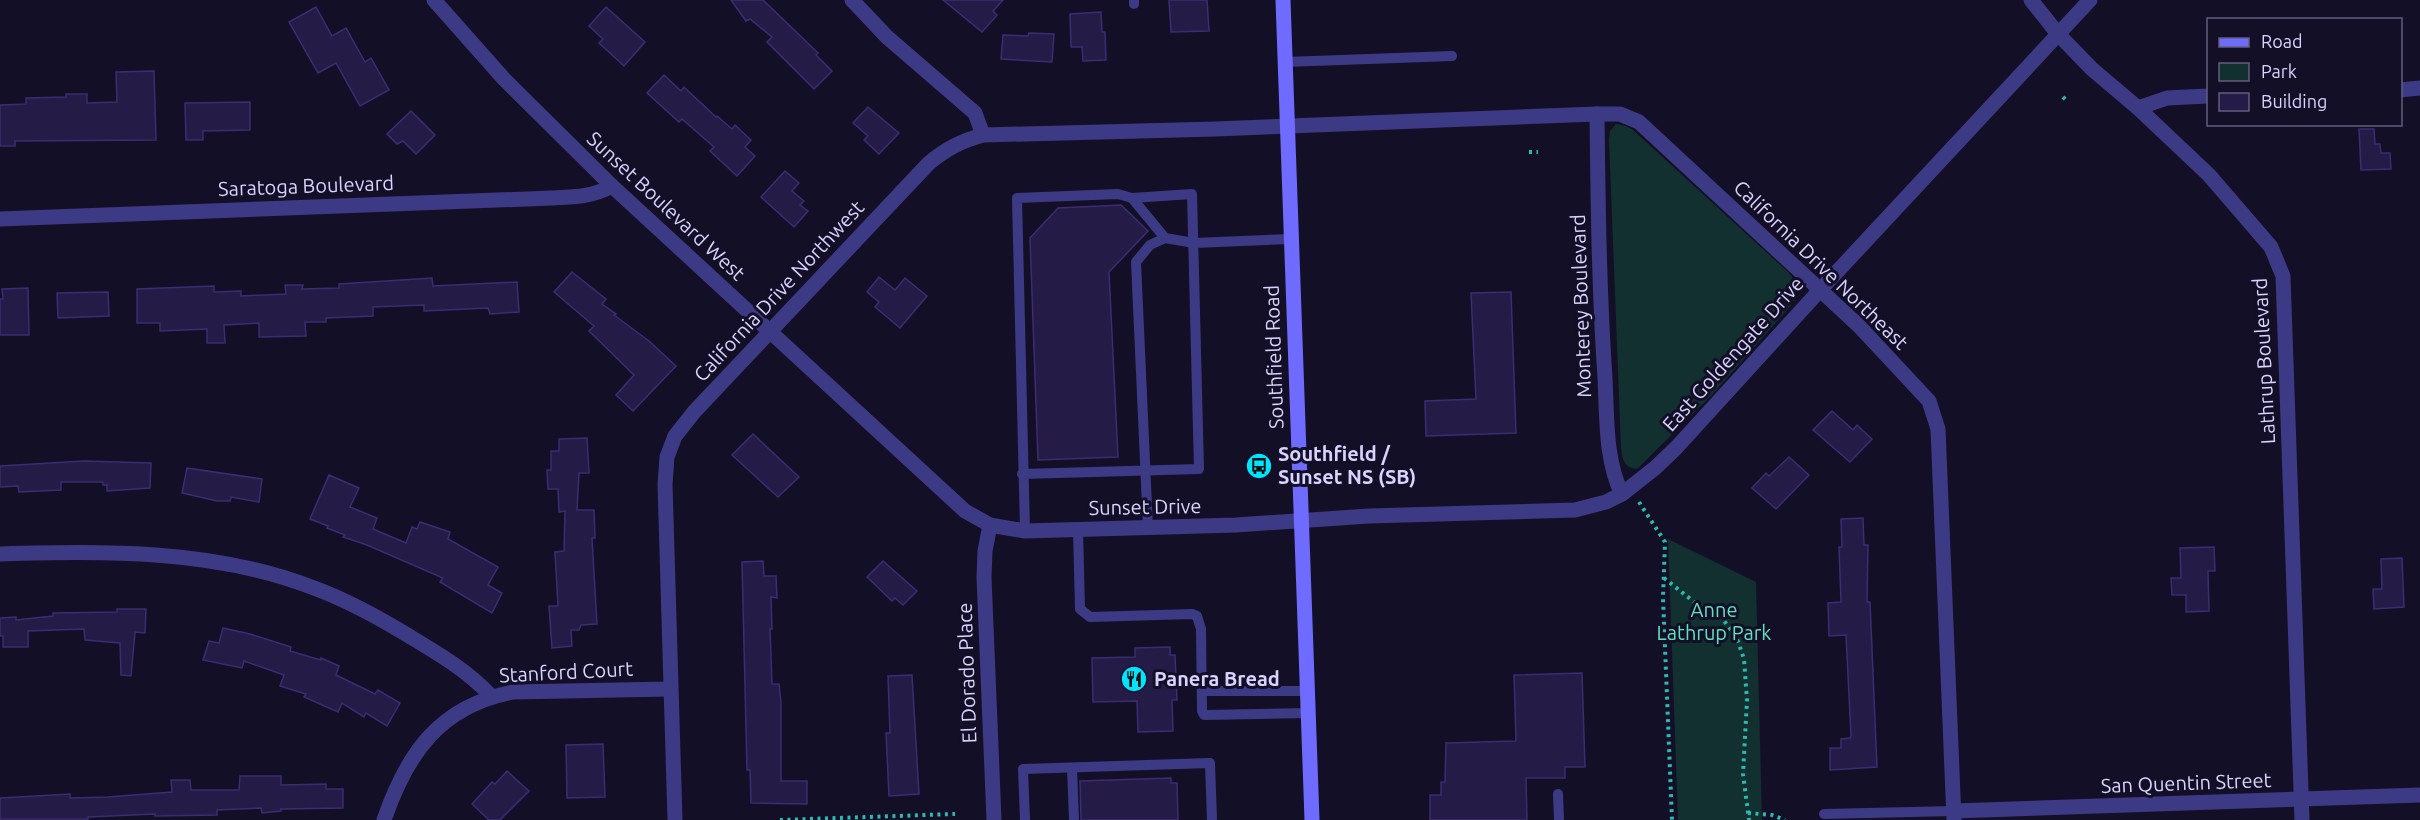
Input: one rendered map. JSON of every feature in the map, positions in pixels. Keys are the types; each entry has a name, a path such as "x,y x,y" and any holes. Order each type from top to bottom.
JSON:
{"main road":[{"name":"Southfield Road","path":"1283,0 1312,820"}],"street":[{"name":"Sunset Boulevard West","path":"434,0 504,79 612,186 965,511 990,525"},
{"path":"852,0 888,37 975,113 983,135"},
{"name":"Lathrup Boulevard","path":"2031,0 2058,34 2092,69 2138,108 2209,175 2271,247 2283,276 2302,820"},
{"name":"East Goldengate Drive","path":"1300,520 1575,510 1629,495 1700,424 1821,289 2090,0"},
{"path":"2402,90 2420,88"},
{"path":"2138,108 2167,98 2207,96"},
{"name":"Monterey Boulevard","path":"1597,114 1600,301 1606,402 1616,481 1629,495"},
{"name":"California Drive Northeast","path":"1287,126 1620,114 1639,122 1821,289 1929,401 1938,429 1954,815"},
{"name":"California Drive Northwest","path":"675,820 665,484 668,457 675,436 694,412 929,163 960,142 983,135 1287,126"},
{"name":"Saratoga Boulevard","path":"0,219 575,197 599,193 612,186"},
{"name":"Sunset Drive","path":"990,525 1025,531 1236,525 1300,520"},
{"name":"El Dorado Place","path":"990,525 985,551 984,577 994,820"},
{"path":"0,554 146,553 233,565 283,577 350,603 442,655 491,696"},
{"name":"Stanford Court","path":"384,820 394,790 410,759 437,729 466,706 491,696 513,692 670,689"},
{"name":"San Quentin Street","path":"1954,815 2420,795"}],"lane":[{"path":"1285,62 1452,56"},
{"path":"1022,474 1199,470 1192,195 1132,198 1118,194 1017,198 1022,474 1025,531"},
{"path":"1132,198 1165,237 1194,243 1291,239"},
{"path":"1148,528 1136,262 1150,245 1165,237"},
{"path":"1078,530 1080,609 1090,617 1192,614 1197,616 1201,629 1204,715 1308,713"},
{"path":"1202,691 1307,691"},
{"path":"1025,820 1023,770 1210,763 1212,820"},
{"path":"1072,768 1074,820"},
{"path":"1558,794 1559,820"},
{"path":"1824,814 1954,815"}],"path":[{"path":"1529,152 1538,152"},
{"path":"1629,495 1665,542 1664,578 1672,820"},
{"path":"1664,578 1698,605 1721,617 1736,636 1744,659 1747,700 1743,774 1749,820"},
{"path":"1748,813 1772,815 1785,820"},
{"path":"780,820 955,814"}],"green space":[{"path":"1616,124 1633,130 1788,272 1796,286 1796,295 1788,309 1711,396 1637,469 1629,467 1624,462 1621,448 1609,140 1610,131"},
{"name":"Anne Lathrup Park","path":"1668,539 1756,582 1762,820 1678,820"}],"building":[{"path":"731,0 763,0 818,53 816,55 832,71 814,89 767,42 772,37 750,19 746,21"},
{"path":"943,0 1003,0 993,11 997,15 982,32"},
{"path":"1169,0 1207,0 1209,31 1171,32"},
{"path":"316,7 332,36 346,28 365,62 371,58 389,90 360,106 336,63 318,73 289,22"},
{"path":"606,7 645,42 624,66 599,43 603,39 589,26"},
{"path":"1101,12 1102,32 1105,32 1106,60 1083,61 1082,47 1071,47 1070,14"},
{"path":"1029,33 1054,34 1052,62 1001,59 1003,35 1028,36"},
{"path":"154,71 156,140 15,141 15,146 0,146 0,105 26,104 26,98 66,97 66,94 87,94 87,103 117,102 116,72"},
{"path":"664,75 681,91 684,87 716,117 732,129 735,125 751,140 745,147 755,156 737,176 710,151 714,147 682,119 679,122 647,93"},
{"path":"250,102 250,130 203,131 203,140 186,140 185,103"},
{"path":"868,107 899,133 879,154 864,140 868,136 853,123"},
{"path":"411,111 435,135 416,154 403,141 397,144 387,134"},
{"path":"2359,129 2374,129 2375,144 2380,144 2381,153 2390,153 2391,169 2361,170"},
{"path":"785,171 799,183 792,191 804,201 800,205 808,211 794,227 761,197"},
{"path":"1121,205 1148,231 1109,272 1118,457 1038,460 1030,238 1058,208"},
{"path":"572,272 606,299 602,304 616,314 614,315 649,341 676,366 633,411 616,395 634,375 589,331 594,326 554,292"},
{"path":"879,277 895,290 905,278 927,296 900,328 875,307 879,302 867,292"},
{"path":"432,278 433,286 517,282 519,312 490,314 488,308 424,311 424,305 373,307 373,316 326,318 326,322 305,322 306,336 259,337 259,323 224,325 225,343 207,343 207,329 160,331 160,323 137,323 137,289 214,286 214,292 241,291 241,296 286,294 285,285 303,285 302,289 339,288 339,284"},
{"path":"28,288 29,335 0,335 2,289"},
{"path":"108,292 109,316 58,318 57,293"},
{"path":"1511,292 1516,433 1426,436 1425,401 1476,399 1471,293"},
{"path":"1832,411 1853,430 1857,425 1872,439 1850,462 1813,430"},
{"path":"753,434 799,477 778,497 732,455"},
{"path":"587,438 589,473 579,473 577,510 594,510 595,538 592,538 597,624 581,625 579,630 571,630 572,646 552,648 549,606 558,606 555,552 564,551 565,511 559,512 558,489 548,489 547,470 551,470 551,451 559,451 559,439"},
{"path":"1789,457 1809,475 1776,509 1752,488 1766,473 1769,476"},
{"path":"84,461 151,463 150,488 107,491 107,485 103,485 103,482 61,482 61,490 19,492 18,486 0,487 0,466"},
{"path":"187,468 262,479 259,502 231,497 230,501 217,501 182,493"},
{"path":"329,475 359,488 350,507 377,518 373,529 406,543 412,527 417,529 420,522 450,532 448,539 498,567 488,585 502,593 492,613 440,582 443,578 343,537 345,535 310,519"},
{"path":"1863,518 1864,545 1868,545 1867,602 1870,602 1877,767 1830,770 1830,748 1841,748 1841,739 1851,736 1846,635 1829,636 1828,603 1841,602 1839,547 1842,547 1841,519"},
{"path":"2214,547 2215,571 2208,571 2209,611 2186,612 2186,595 2172,595 2171,578 2181,578 2180,548"},
{"path":"2402,558 2404,607 2374,609 2373,589 2382,589 2381,559"},
{"path":"763,561 764,576 776,576 777,598 771,597 772,629 770,629 772,684 779,684 781,703 781,781 807,781 807,804 751,803 750,770 747,770 742,562"},
{"path":"883,561 917,591 903,605 895,598 892,601 867,577"},
{"path":"117,609 146,609 145,633 135,632 131,676 121,675 120,643 85,640 84,629 28,631 28,647 3,647 3,636 0,636 0,618 16,617 16,620 53,616 53,613 117,612"},
{"path":"223,628 291,647 290,651 321,660 321,658 339,666 336,675 375,694 378,690 400,703 387,726 366,713 364,717 342,703 338,712 304,697 306,694 280,686 284,675 244,661 242,668 203,660 209,641 219,643"},
{"name":"Panera Bread","path":"1170,647 1170,655 1175,655 1177,700 1172,700 1173,731 1138,732 1137,701 1093,702 1092,658 1135,657 1135,648"},
{"path":"1582,673 1585,767 1565,767 1565,778 1526,778 1527,820 1430,820 1430,795 1441,795 1441,782 1445,782 1446,743 1516,741 1514,675"},
{"path":"912,675 919,794 889,796 886,733 890,733 888,676"},
{"path":"603,744 605,797 567,798 566,745"},
{"path":"507,771 529,791 500,820 489,820 472,804 492,782 495,784"},
{"path":"240,776 281,776 281,785 326,784 326,789 343,789 343,808 281,809 281,811 262,813 261,808 217,810 217,815 155,816 155,814 88,817 88,819 0,819 0,798 70,794 70,798 108,797 172,792 171,780 190,780 191,790 239,790"},
{"path":"1171,778 1171,783 1177,783 1178,820 1081,820 1080,781"}],"place":[{"name":"Southfield / Sunset NS (SB)","path":"1259,466"},
{"name":"Panera Bread","path":"1134,679"}]}
